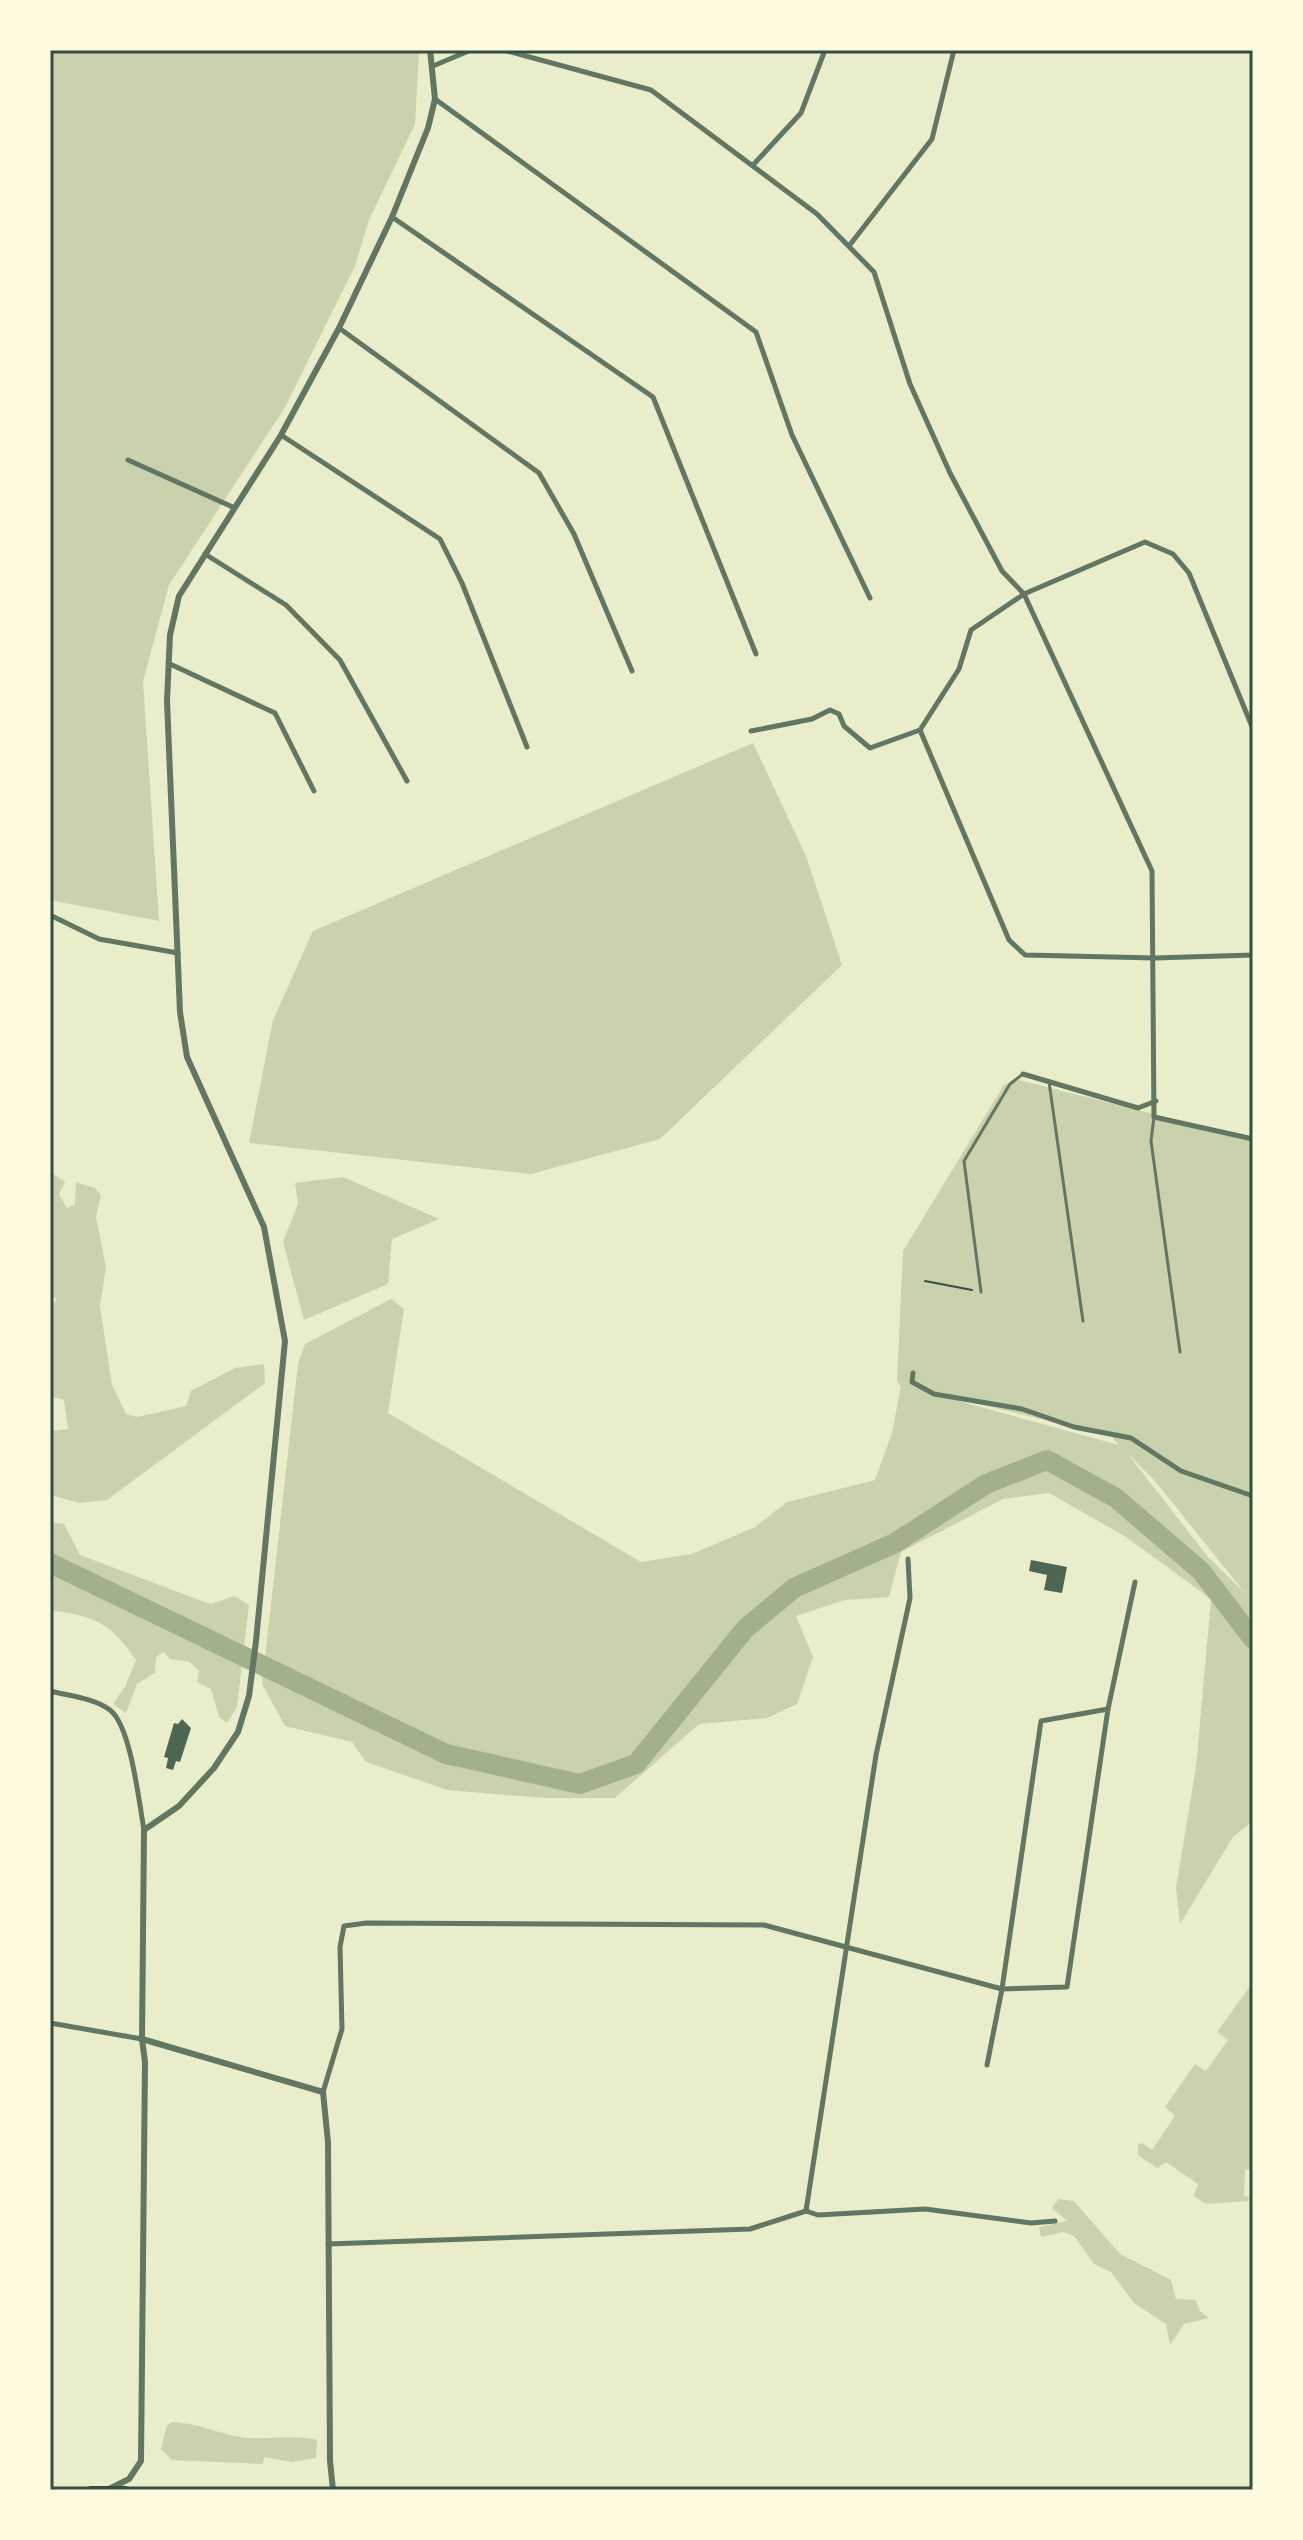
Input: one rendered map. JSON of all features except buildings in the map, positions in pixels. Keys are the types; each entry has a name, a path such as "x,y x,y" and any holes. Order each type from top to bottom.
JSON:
{"main road":[{"path":"91,2490 125,2490"}],"street":[{"path":"144,1830 179,1806 214,1768 238,1732 249,1696 285,1341 264,1227 187,1057 180,1012 170,804 170,635 179,596 281,435 339,328 392,217 428,128 435,99 430,50"},
{"path":"433,66 471,50"},
{"path":"504,50 651,90 817,214 874,272 910,384 950,473 1002,571 1024,594 1152,871 1154,1117 1253,1139"},
{"path":"753,165 801,113 825,50"},
{"path":"849,246 932,139 954,50"},
{"path":"435,99 756,332 792,435 870,598"},
{"path":"392,217 653,397 756,654"},
{"path":"339,328 539,473 574,534 632,671"},
{"path":"281,435 440,539 462,583 527,747"},
{"path":"128,460 235,508"},
{"path":"751,731 812,719 830,710 839,714 844,726 870,748 920,730 959,669 971,630 1024,594 1145,542 1173,554 1189,573 1253,729"},
{"path":"204,554 286,605 340,660 407,781"},
{"path":"170,664 275,713 314,791"},
{"path":"920,730 1009,940 1025,955 1155,958 1253,955"},
{"path":"50,915 99,939 178,953"},
{"path":"1023,1074 1138,1108 1156,1101"},
{"path":"913,1373 912,1382 934,1394 1022,1409 1074,1427 1131,1438 1181,1471 1253,1496"},
{"path":"806,2211 876,1755 910,1598 908,1559"},
{"path":"333,2490 330,2461 328,2142 323,2092 342,2029 340,1947 344,1926 366,1923 549,1921 764,1925 1002,1989 1067,1987 1108,1709 1135,1582"},
{"path":"50,1691 84,1699 111,1711 123,1730 144,1830 141,2461 129,2479 109,2489"},
{"path":"987,2065 1002,1989 1041,1721 1108,1709"},
{"path":"50,2023 142,2039 323,2092"},
{"path":"328,2244 750,2229 806,2211 818,2215 925,2209 1031,2223 1055,2221"}],"lane":[{"path":"981,1292 964,1161 1010,1084 1023,1074"},
{"path":"1049,1082 1083,1321"},
{"path":"1154,1117 1151,1141 1180,1352"}],"path":[{"path":"925,1281 981,1292"}],"green space":[{"path":"50,50 417,50 419,54 415,124 369,220 355,266 284,409 169,585 143,681 159,921 50,900"},
{"path":"753,743 806,856 842,965 660,1139 531,1174 249,1143 273,1020 313,931"},
{"path":"1019,1080 1253,1139 1253,1821 1233,1837 1180,1924 1176,1888 1196,1767 1211,1599 1126,1537 1049,1493 1003,1499 901,1552 889,1597 845,1600 796,1616 813,1657 797,1704 767,1718 699,1724 615,1798 545,1798 447,1790 366,1762 352,1742 285,1726 262,1684 298,1364 305,1344 391,1299 404,1309 388,1413 641,1562 692,1554 755,1527 787,1502 875,1480 892,1433 901,1386 897,1381 903,1251 1004,1085","holes":["941,1396 1111,1436 1119,1445","1127,1453 1155,1481 1245,1593 1208,1557"]},
{"path":"53,1174 65,1182 59,1194 67,1208 75,1204 76,1182 95,1188 101,1195 96,1217 106,1267 100,1306 112,1385 126,1414 137,1417 186,1406 191,1391 235,1368 264,1364 265,1383 107,1500 80,1503 50,1495 50,1431 68,1429 64,1400 50,1396 50,1311 57,1298 50,1296"},
{"path":"343,1177 439,1219 392,1239 388,1284 304,1320 283,1242 298,1204 295,1183"},
{"path":"50,1522 64,1524 80,1555 210,1604 235,1596 249,1605 237,1707 227,1723 219,1717 211,1689 197,1682 199,1671 190,1662 170,1659 164,1652 156,1657 155,1673 137,1684 126,1713 113,1704 125,1687 136,1660 118,1637 100,1623 50,1610"},
{"path":"1253,1982 1253,2169 1245,2170 1244,2196 1249,2197 1248,2201 1206,2204 1194,2196 1198,2184 1166,2162 1157,2168 1138,2155 1138,2145 1142,2143 1152,2150 1175,2116 1165,2107 1195,2064 1206,2071 1228,2040 1217,2032"},
{"path":"1058,2199 1074,2201 1120,2254 1171,2280 1176,2299 1196,2300 1200,2311 1209,2318 1184,2324 1170,2345 1166,2324 1134,2303 1111,2272 1094,2264 1074,2236 1063,2232 1041,2237 1039,2227 1067,2221 1052,2208"},
{"path":"172,2422 245,2438 296,2437 317,2440 316,2458 292,2462 264,2457 263,2464 172,2460 161,2449 167,2426"}],"waterway":[{"path":"50,1563 446,1754 580,1784 636,1764 745,1629 794,1588 895,1543 986,1484 1047,1460 1116,1498 1201,1571 1253,1639"}]}
